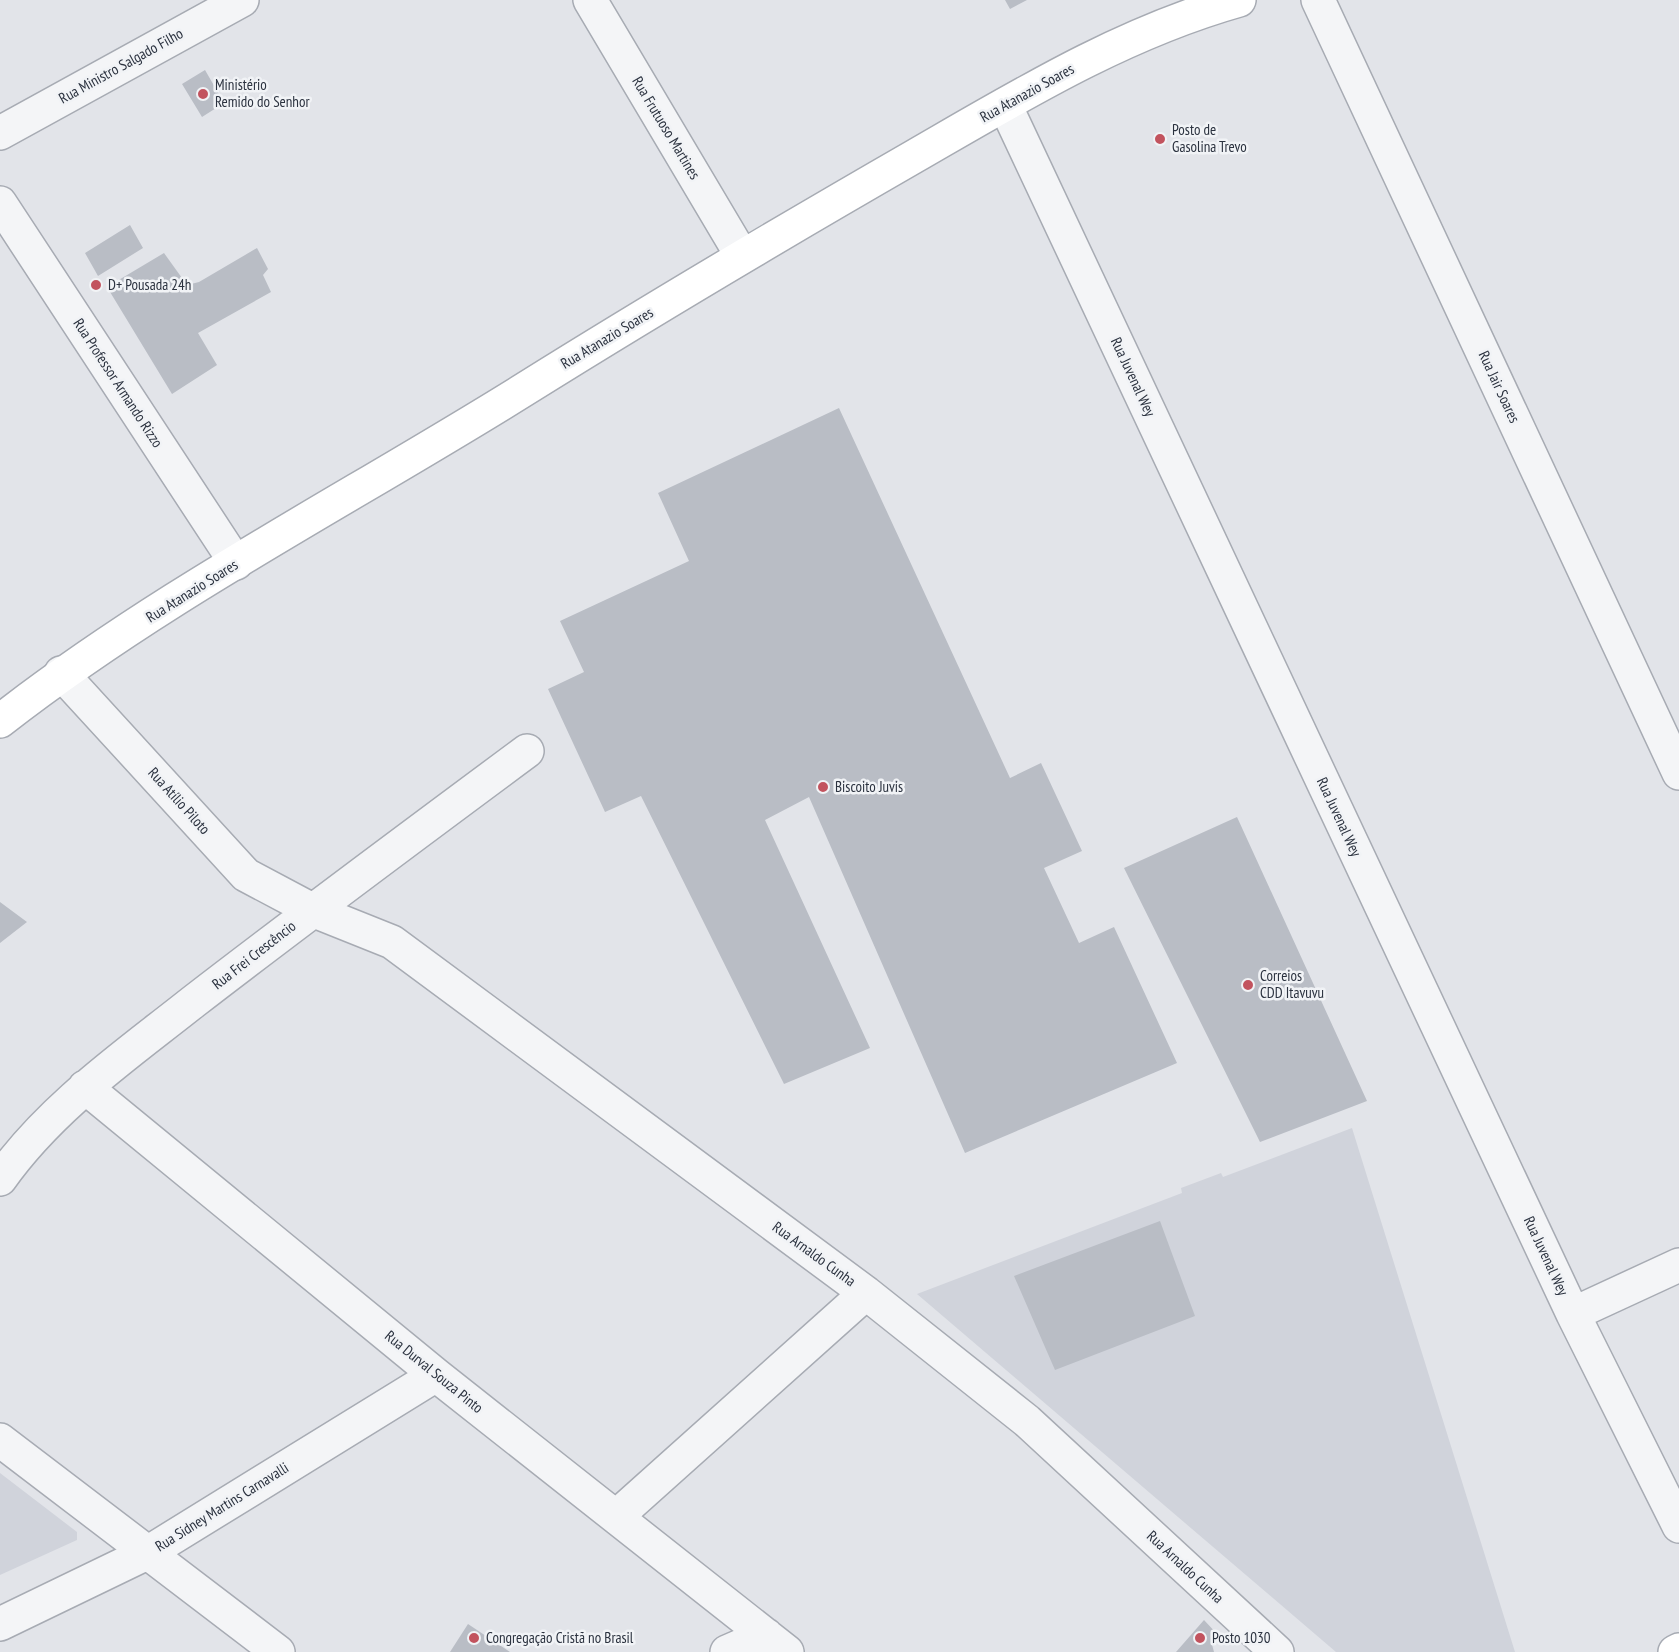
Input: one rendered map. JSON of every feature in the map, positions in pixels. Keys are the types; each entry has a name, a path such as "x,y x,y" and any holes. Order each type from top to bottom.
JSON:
{"main road":[{"name":"Rua Atanazio Soares","path":"0,720 62,673 236,563 742,256 1104,50 1208,9 1239,0"}],"street":[{"name":"Rua Ministro Salgado Filho","path":"0,133 242,0"},
{"name":"Rua Frutuoso Martines","path":"590,0 742,256"},
{"name":"Rua Jair Soares","path":"1318,0 1679,773"},
{"name":"Rua Juvenal Wey","path":"1005,105 1573,1314 1679,1526"},
{"name":"Rua Professor Armando Rizzo","path":"0,203 236,563"},
{"name":"Rua Atílio Piloto","path":"62,673 246,875 312,910"},
{"name":"Rua Frei Crescêncio","path":"0,1179 22,1148 85,1087 312,910 527,751"},
{"name":"Rua Arnaldo Cunha","path":"312,910 392,942 866,1293 1027,1421 1277,1652"},
{"name":"Rua Durval Souza Pinto","path":"85,1087 436,1375 776,1644"},
{"path":"1573,1314 1679,1265"},
{"path":"617,1516 866,1293"},
{"name":"Rua Sidney Martins Carnavalli","path":"0,1624 149,1552 436,1375"},
{"path":"0,1440 278,1652"},
{"path":"727,1652 776,1644"}],"shaded area":[{"path":"1352,1128 1515,1652 1336,1652 917,1294 1182,1193 1181,1188 1221,1173 1223,1177"},
{"path":"0,1473 77,1532 77,1540 0,1575"}],"building":[{"path":"1005,0 1027,0 1010,9"},
{"name":"Ministério Remido do Senhor","path":"205,70 224,103 202,117 182,84"},
{"path":"130,225 143,248 98,276 85,253"},
{"path":"257,248 268,269 263,275 271,292 198,333 217,365 172,394 107,287 164,253 187,285 199,282"},
{"name":"Biscoito Juvis","path":"839,408 1010,778 1041,763 1082,851 1044,868 1079,943 1114,927 1177,1063 965,1153 809,797 765,820 870,1048 784,1084 641,796 605,812 548,689 584,672 560,621 689,561 658,493"},
{"name":"Correios CDD Itavuvu","path":"1237,817 1367,1101 1260,1142 1124,868"},
{"path":"0,902 27,922 0,943"},
{"path":"1160,1221 1195,1316 1055,1370 1014,1276"},
{"name":"Posto 1030","path":"1204,1620 1218,1635 1211,1641 1214,1652 1176,1652"},
{"name":"Congregação Cristã no Brasil","path":"468,1624 510,1652 450,1652"}],"place":[{"name":"Ministério Remido do Senhor","path":"203,94"},
{"name":"Posto de Gasolina Trevo","path":"1160,139"},
{"name":"D+ Pousada 24h","path":"96,285"},
{"name":"Biscoito Juvis","path":"823,787"},
{"name":"Correios CDD Itavuvu","path":"1248,985"},
{"name":"Congregação Cristã no Brasil","path":"474,1638"},
{"name":"Posto 1030","path":"1200,1638"}]}
